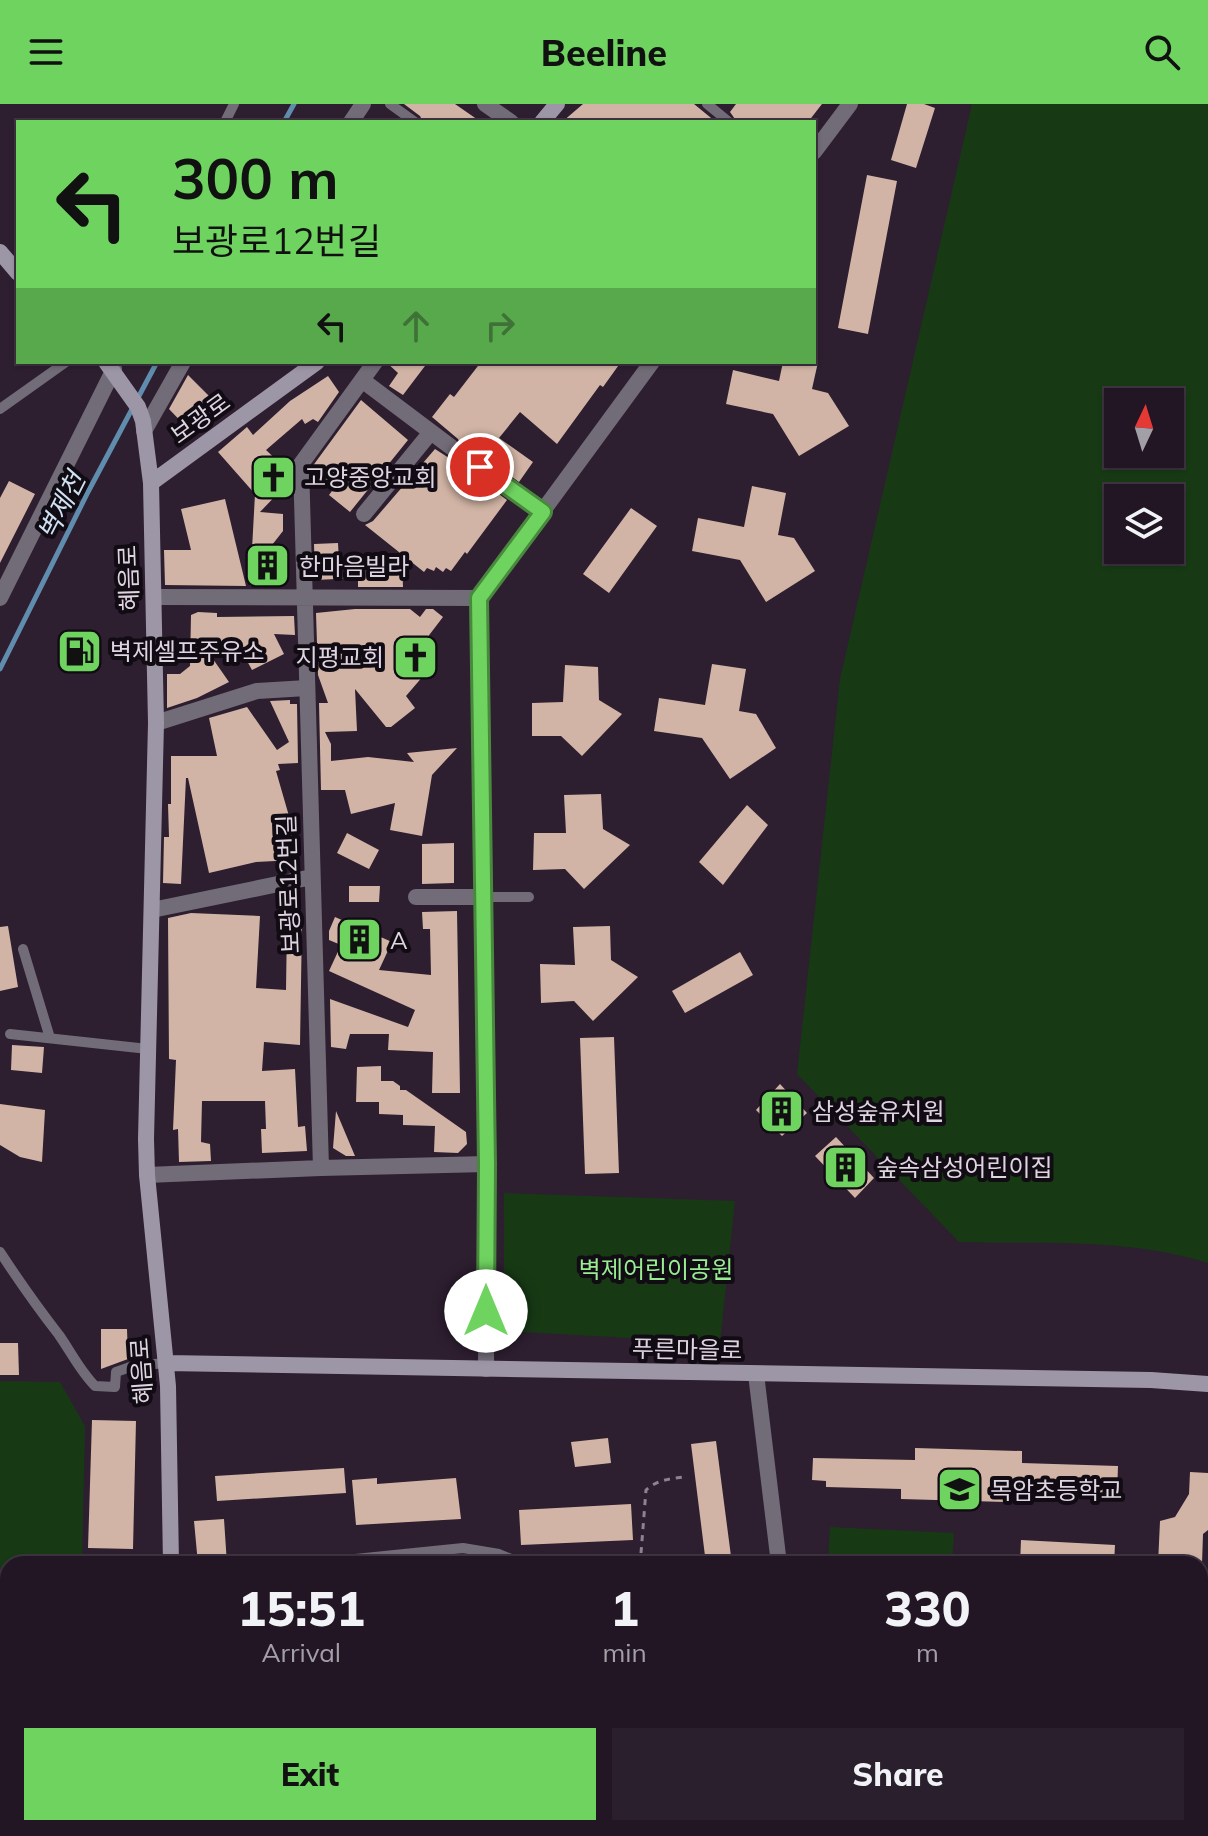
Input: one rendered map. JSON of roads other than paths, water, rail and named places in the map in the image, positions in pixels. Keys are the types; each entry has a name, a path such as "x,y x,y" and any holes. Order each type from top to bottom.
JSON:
{"main road":[{"path":"544,120 557,104"},
{"path":"0,252 16,271"},
{"name":"보광로","path":"151,483 314,364"},
{"name":"혜음로","path":"114,370 138,407 144,426 151,483 156,723 147,1175 166,1363 171,1556"},
{"name":"푸른마을로","path":"166,1363 1135,1379 1208,1384"}],"street":[{"path":"485,104 508,120"},
{"path":"816,149 850,104"},
{"path":"144,426 182,364"},
{"name":"보광로12번길","path":"321,1168 301,464 374,364"},
{"path":"486,1369 487,1164 479,598 651,364"},
{"path":"0,598 114,370"},
{"path":"362,380 451,447"},
{"path":"364,514 431,432"},
{"path":"480,467 543,512"},
{"path":"154,597 479,598"},
{"path":"156,723 257,691 307,688"},
{"path":"152,910 312,877"},
{"path":"416,897 483,897"},
{"path":"147,1175 487,1164"},
{"path":"756,1374 778,1556"}],"lane":[{"path":"390,104 412,120"},
{"path":"707,104 727,120"},
{"path":"0,409 63,364"},
{"path":"483,897 529,897"},
{"path":"23,949 50,1038"},
{"path":"10,1034 148,1049"},
{"path":"0,1252 82,1373 95,1386 115,1387 116,1372 133,1366 166,1363"},
{"path":"384,1556 463,1548 504,1556"}],"waterway":[{"name":"벽제천","path":"285,120 294,104"},
{"name":"벽제천","path":"0,669 156,364"}],"place":[{"name":"고양중앙교회","path":"273,477"},
{"name":"한마음빌라","path":"268,566"},
{"name":"벽제셀프주유소","path":"79,651"},
{"name":"지평교회","path":"415,657"},
{"name":"A","path":"359,940"},
{"name":"삼성숲유치원","path":"781,1111"},
{"name":"숲속삼성어린이집","path":"845,1167"},
{"name":"목암초등학교","path":"959,1490"}],"park label":[{"name":"벽제어린이공원","path":"656,1269"}]}
